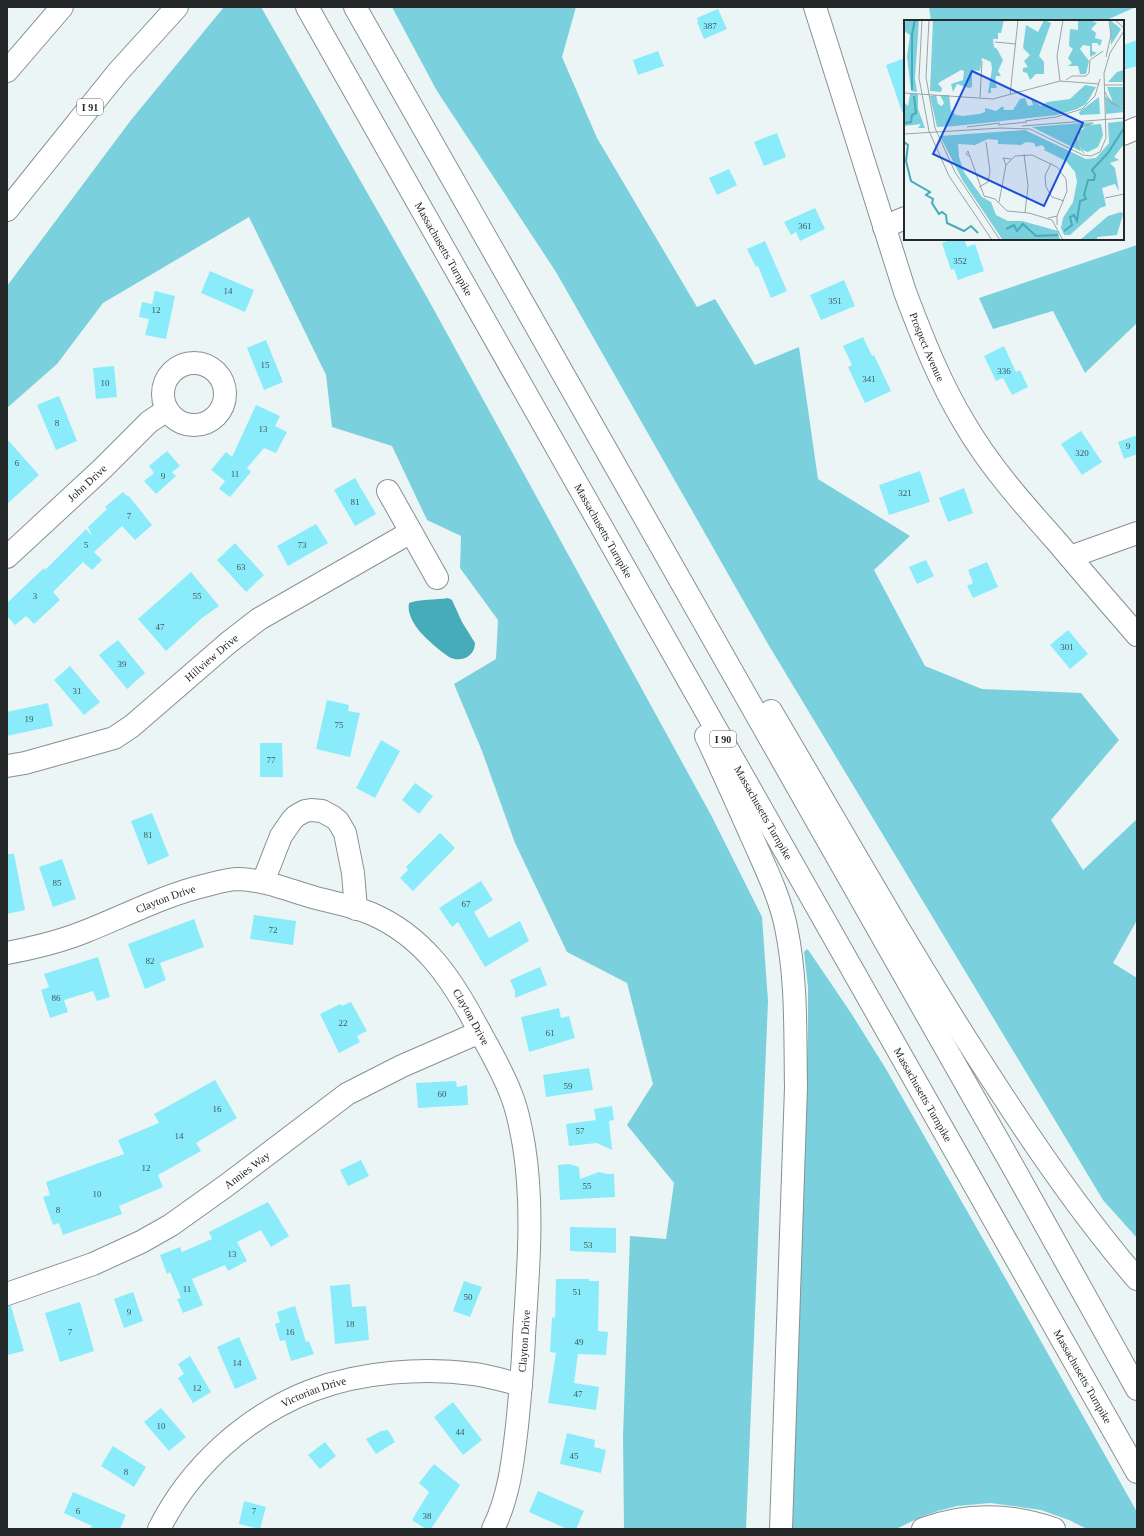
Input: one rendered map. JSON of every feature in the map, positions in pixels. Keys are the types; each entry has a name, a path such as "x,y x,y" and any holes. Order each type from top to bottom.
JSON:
{"main road":[{"path":"7,71 62,7"},
{"name":"I 91","path":"7,210 95,101 177,7"},
{"name":"Massachusetts Turnpike","path":"307,7 1137,1472"},
{"path":"355,7 1005,1152 1137,1389"},
{"name":"Prospect Avenue","path":"815,7 905,292 942,382 964,424 1010,487 1137,634"},
{"path":"1124,134 1137,128"},
{"path":"884,227 904,218"},
{"path":"488,242 549,328 592,399 672,544 956,1024 1042,1155 1099,1232 1137,1279"},
{"name":"John Drive","path":"7,557 102,469 150,422 167,410"},
{"path":"388,491 437,578"},
{"name":"Hillview Drive","path":"7,766 25,763 114,738 132,726 228,643 259,619 411,532"},
{"path":"1070,557 1137,533"},
{"path":"651,613 766,869 786,926 792,962 796,1087 781,1529"},
{"path":"263,882 281,836 292,820 296,816 306,811 322,811 338,821 345,833 353,873 356,909"},
{"name":"Clayton Drive","path":"7,953 60,941 175,894 226,881 239,880 263,882 370,913 400,929 426,950 461,996 504,1078 512,1097 521,1127 526,1159 530,1229 521,1385 512,1468 506,1494 493,1529"},
{"name":"Annies Way","path":"7,1294 80,1268 141,1242 171,1224 227,1185 347,1094 402,1066 480,1032"},
{"name":"Victorian Drive","path":"159,1529 169,1510 191,1479 223,1446 263,1416 287,1402 313,1390 342,1381 372,1376 427,1372 475,1374 521,1385"},
{"path":"923,1529 936,1524 956,1520 990,1517 1034,1522 1054,1529"}],"shaded area":[{"path":"224,7 261,7 428,299 711,815 762,917 768,1001 746,1529 624,1529 623,1436 630,1236 666,1239 674,1183 627,1125 653,1084 627,983 567,952 515,843 482,751 454,684 496,659 498,620 460,568 461,536 427,520 392,446 332,427 326,375 249,217 103,303 57,364 7,408 7,286 131,120"},
{"path":"392,7 576,7 562,57 597,138 697,307 715,299 755,365 799,347 818,479 910,536 874,570 925,666 982,689 1081,693 1119,740 1051,820 1083,870 1137,819 1137,920 1113,963 1137,978 1137,1238 1103,1200 768,644 556,272 437,91"},
{"path":"929,7 1136,7 1106,20 931,20"},
{"path":"1137,245 1137,323 1085,373 1053,311 993,329 979,298"},
{"path":"448,598 452,600 462,622 475,643 472,652 466,658 453,659 449,657 422,634 411,619 409,603"},
{"path":"807,949 851,1013 886,1069 1007,1281 1137,1512 1137,1529 1087,1529 1069,1520 1041,1510 990,1503 957,1506 938,1511 896,1529 792,1529 808,1032 808,987 804,952"}],"building":[{"path":"718,9 727,29 704,39 697,22 697,18"},
{"path":"1137,40 1137,66 1124,70 1124,45"},
{"path":"658,51 664,66 638,75 633,60"},
{"path":"904,58 904,112 902,112 886,65"},
{"path":"777,133 786,157 764,166 754,142"},
{"path":"729,169 737,185 717,195 709,178"},
{"path":"815,208 825,229 800,241 796,232 791,235 784,222"},
{"path":"950,240 964,240 967,247 975,244 984,271 958,280 954,269 951,270 942,243"},
{"path":"765,241 787,291 771,298 758,266 756,267 747,249"},
{"path":"210,271 254,290 245,312 201,293"},
{"path":"844,280 855,306 821,320 810,295"},
{"path":"155,291 175,296 166,339 145,335 149,319 139,317 142,302 152,304"},
{"path":"863,337 872,356 874,355 891,391 865,403 848,367 852,365 843,346"},
{"path":"266,340 283,382 264,390 247,348"},
{"path":"1004,346 1016,372 1020,370 1028,387 1012,395 1003,378 996,381 984,356"},
{"path":"114,366 117,397 96,399 93,368"},
{"path":"59,396 77,441 56,450 37,405"},
{"path":"256,405 280,416 275,426 287,432 276,453 264,448 247,468 251,472 230,497 219,489 225,481 211,470 226,452 232,457"},
{"path":"1081,431 1102,462 1082,475 1061,444"},
{"path":"1137,435 1137,454 1124,459 1118,442"},
{"path":"7,439 39,475 7,504"},
{"path":"167,451 180,466 172,472 176,476 156,494 144,481 154,473 149,466"},
{"path":"920,471 930,502 889,515 879,485"},
{"path":"355,478 376,514 355,526 334,490"},
{"path":"964,488 973,513 948,522 939,498"},
{"path":"123,492 127,496 128,495 152,525 135,540 122,526 94,552 102,560 92,570 83,562 53,592 60,600 34,624 26,616 15,625 7,616 7,603 44,568 45,570 86,529 92,536 88,527 107,509 105,507"},
{"path":"316,524 328,543 288,566 277,546"},
{"path":"235,543 264,575 246,592 217,560"},
{"path":"926,560 934,576 917,584 909,567"},
{"path":"987,562 998,587 973,598 967,586 973,583 968,570"},
{"path":"191,572 219,606 202,618 166,651 138,619"},
{"path":"1068,630 1088,654 1070,669 1050,645"},
{"path":"118,640 145,673 127,689 99,655"},
{"path":"70,666 100,702 84,715 54,680"},
{"path":"327,700 349,705 348,711 360,713 350,757 316,749"},
{"path":"48,703 53,726 7,736 7,712"},
{"path":"381,740 400,751 375,798 356,788"},
{"path":"260,743 282,743 283,777 260,777"},
{"path":"415,783 433,796 419,814 402,800"},
{"path":"152,813 169,856 148,865 131,821"},
{"path":"440,833 455,848 413,891 400,878 408,870 406,867"},
{"path":"7,854 14,854 25,910 7,914"},
{"path":"62,859 76,899 53,907 39,867"},
{"path":"481,881 493,900 474,912 489,938 520,921 529,941 485,967 458,922 452,927 439,908"},
{"path":"254,915 296,921 293,945 250,939"},
{"path":"194,919 204,947 160,963 166,980 145,989 128,944"},
{"path":"98,957 110,997 97,1001 93,991 64,1000 68,1012 50,1018 41,990 49,987 44,974"},
{"path":"540,967 547,985 515,998 515,991 510,980"},
{"path":"351,1002 367,1031 357,1036 360,1042 339,1053 320,1014 340,1004 342,1006"},
{"path":"559,1008 561,1018 569,1016 575,1038 529,1052 521,1017"},
{"path":"589,1068 593,1090 546,1097 543,1075"},
{"path":"215,1080 237,1118 196,1143 201,1151 158,1175 163,1187 119,1206 122,1214 63,1235 59,1223 53,1225 43,1197 50,1195 46,1182 124,1154 118,1140 159,1123 154,1114"},
{"path":"456,1081 457,1087 467,1085 468,1105 418,1108 416,1083"},
{"path":"612,1106 614,1120 609,1121 612,1150 597,1143 569,1146 566,1124 596,1120 594,1109"},
{"path":"361,1160 369,1176 348,1186 340,1170"},
{"path":"569,1164 579,1167 580,1179 599,1172 614,1174 615,1197 560,1200 558,1165"},
{"path":"268,1202 289,1236 271,1247 261,1230 237,1242 247,1261 228,1271 225,1265 192,1279 203,1305 183,1313 177,1299 181,1298 170,1272 167,1274 160,1255 180,1247 182,1252 212,1239 209,1232"},
{"path":"570,1227 616,1228 616,1253 570,1251"},
{"path":"556,1279 589,1279 589,1281 599,1281 598,1331 608,1332 606,1355 578,1354 574,1383 599,1387 596,1410 548,1403 556,1353 550,1352 552,1317 555,1318"},
{"path":"464,1281 482,1287 470,1317 453,1311"},
{"path":"350,1284 352,1307 366,1306 369,1340 335,1344 330,1286"},
{"path":"133,1292 143,1321 124,1328 114,1299"},
{"path":"80,1302 94,1351 60,1362 45,1313"},
{"path":"7,1306 11,1306 24,1351 7,1355"},
{"path":"295,1306 306,1342 309,1341 314,1354 291,1361 285,1340 280,1341 275,1324 280,1322 277,1312"},
{"path":"239,1337 257,1379 235,1389 217,1347"},
{"path":"190,1356 211,1392 193,1403 178,1378 184,1374 178,1364"},
{"path":"453,1402 482,1440 463,1455 434,1417"},
{"path":"161,1408 186,1437 169,1451 144,1422"},
{"path":"388,1430 395,1442 376,1454 366,1439 381,1431"},
{"path":"567,1433 595,1440 594,1447 606,1450 601,1473 560,1464"},
{"path":"325,1442 336,1456 320,1469 308,1455"},
{"path":"113,1446 146,1467 134,1487 101,1466"},
{"path":"434,1464 460,1485 431,1529 426,1529 412,1520 429,1492 419,1483"},
{"path":"538,1491 584,1511 576,1529 567,1529 529,1512"},
{"path":"73,1492 126,1515 120,1529 90,1529 92,1526 64,1513"},
{"path":"244,1501 266,1507 260,1529 239,1524"}]}
